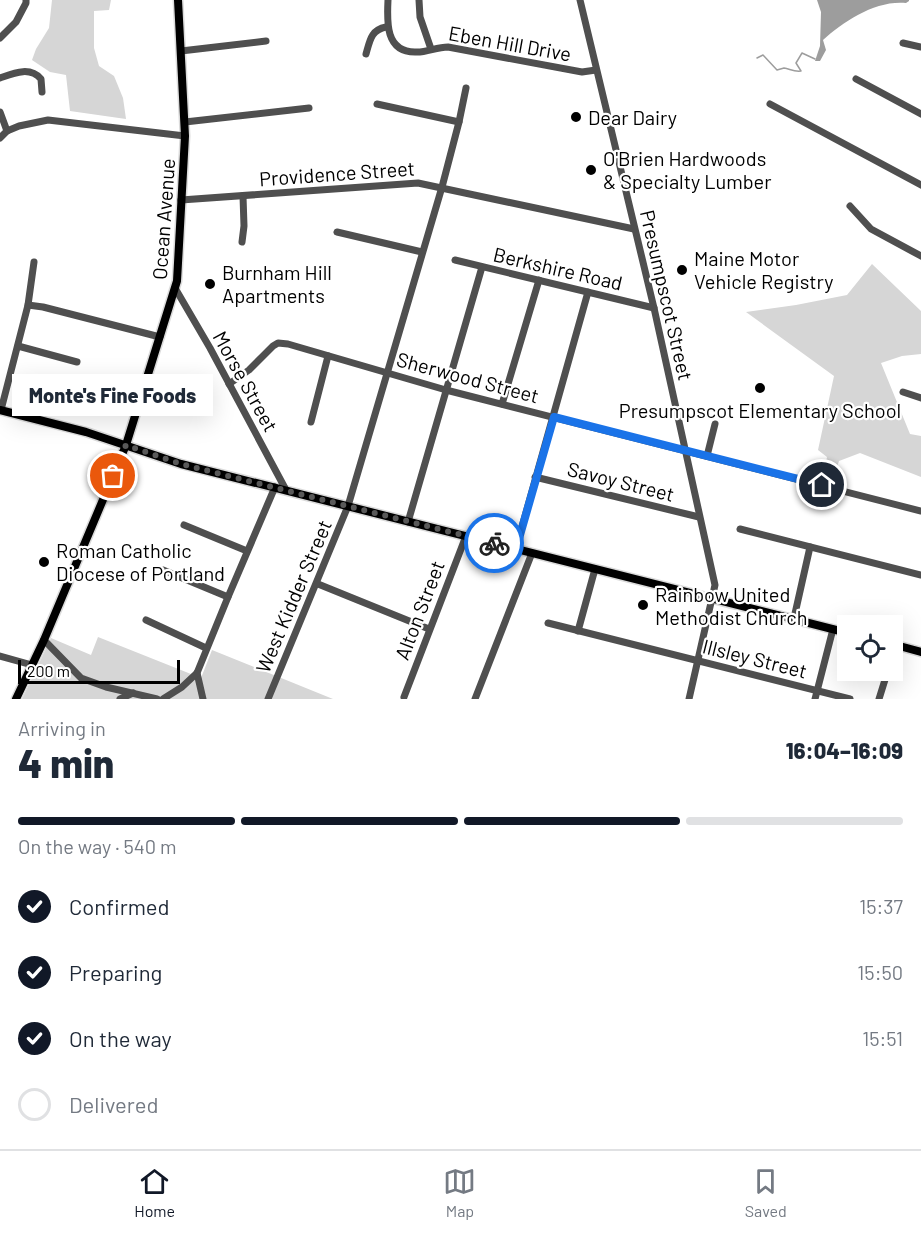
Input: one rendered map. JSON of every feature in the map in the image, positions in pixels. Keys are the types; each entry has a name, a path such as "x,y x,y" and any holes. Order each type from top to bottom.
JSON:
{"main road":[{"name":"Ocean Avenue","path":"16,699 44,640 126,445 175,288 178,273 185,136 178,0"},
{"path":"1,410 86,432 181,464 837,630"},
{"path":"903,649 921,652"}],"street":[{"path":"0,38 16,22 26,0"},
{"path":"366,54 372,33 379,28 387,27 387,0"},
{"path":"419,0 420,17 431,49"},
{"name":"Presumpscot Street","path":"580,0 654,308 715,585 689,699"},
{"name":"Eben Hill Drive","path":"387,27 391,38 401,48 414,52 441,47 456,48 582,72 596,70"},
{"path":"181,51 266,41"},
{"path":"903,43 921,47"},
{"path":"0,78 21,72 32,72 41,79 42,92"},
{"path":"856,79 921,114"},
{"name":"West Kidder Street","path":"268,699 318,584 348,506 442,187 459,122 465,88"},
{"path":"377,104 459,122"},
{"path":"770,104 921,185"},
{"path":"185,122 309,108"},
{"path":"0,112 7,131"},
{"path":"0,138 7,131 29,122 48,120 185,136"},
{"name":"Providence Street","path":"181,200 418,183 634,229"},
{"path":"242,242 243,196"},
{"path":"850,206 867,226 921,256"},
{"path":"338,232 422,252"},
{"name":"Berkshire Road","path":"455,260 654,308"},
{"path":"1,410 28,305 34,262"},
{"path":"408,522 482,267"},
{"path":"502,404 539,280"},
{"name":"Morse Street","path":"175,288 286,490"},
{"path":"516,549 588,292"},
{"path":"28,305 160,337"},
{"name":"Sherwood Street","path":"229,384 249,370 278,343 288,344 446,390 921,511"},
{"path":"18,346 77,362"},
{"path":"311,422 328,356"},
{"path":"903,392 921,398"},
{"path":"707,456 715,424"},
{"name":"Savoy Street","path":"535,477 699,517"},
{"path":"162,699 182,687 197,673 275,488"},
{"path":"184,525 247,551"},
{"path":"740,529 921,575"},
{"name":"Alton Street","path":"404,697 466,536"},
{"path":"794,618 810,547"},
{"path":"475,699 532,552"},
{"path":"578,631 596,569"},
{"path":"163,570 228,597"},
{"path":"318,584 429,629"},
{"path":"146,620 206,648"},
{"name":"Illsley Street","path":"548,623 699,661 816,695 850,699"},
{"path":"816,695 833,629"},
{"path":"44,640 81,678 157,699"},
{"path":"0,656 32,665"},
{"path":"197,673 204,699"},
{"path":"879,699 885,681"},
{"path":"120,699 133,693"}],"shaded area":[{"path":"52,0 111,0 109,10 94,11 94,48 99,66 114,76 123,98 126,119 70,111 66,75 50,72 32,60 49,28"},
{"path":"817,0 909,1 872,8 851,19 823,40 826,50 820,61 815,61 820,46 821,12"},
{"path":"872,264 921,311 921,354 902,356 881,363 910,434 921,436 921,477 860,453 839,461 831,484 822,482 827,457 818,450 834,376 746,312 847,295"},
{"path":"98,637 201,678 212,650 333,699 22,699 51,638 91,655"}],"waterway":[{"path":"757,58 763,55 777,70 784,68 794,71 801,71 796,63 802,53 815,59"}],"way so far":[{"path":"113,476 126,445 181,464 494,543"}],"place":[{"name":"Dear Dairy","path":"576,117"},
{"name":"O'Brien Hardwoods & Specialty Lumber","path":"591,170"},
{"name":"Maine Motor Vehicle Registry","path":"682,270"},
{"name":"Burnham Hill Apartments","path":"210,284"},
{"name":"Presumpscot Elementary School","path":"760,388"},
{"name":"Monte's Fine Foods","path":"113,476"},
{"name":"Roman Catholic Diocese of Portland","path":"44,562"},
{"name":"Rainbow United Methodist Church","path":"643,605"}],"route":[{"path":"494,543 516,549 554,417 822,485"}]}
